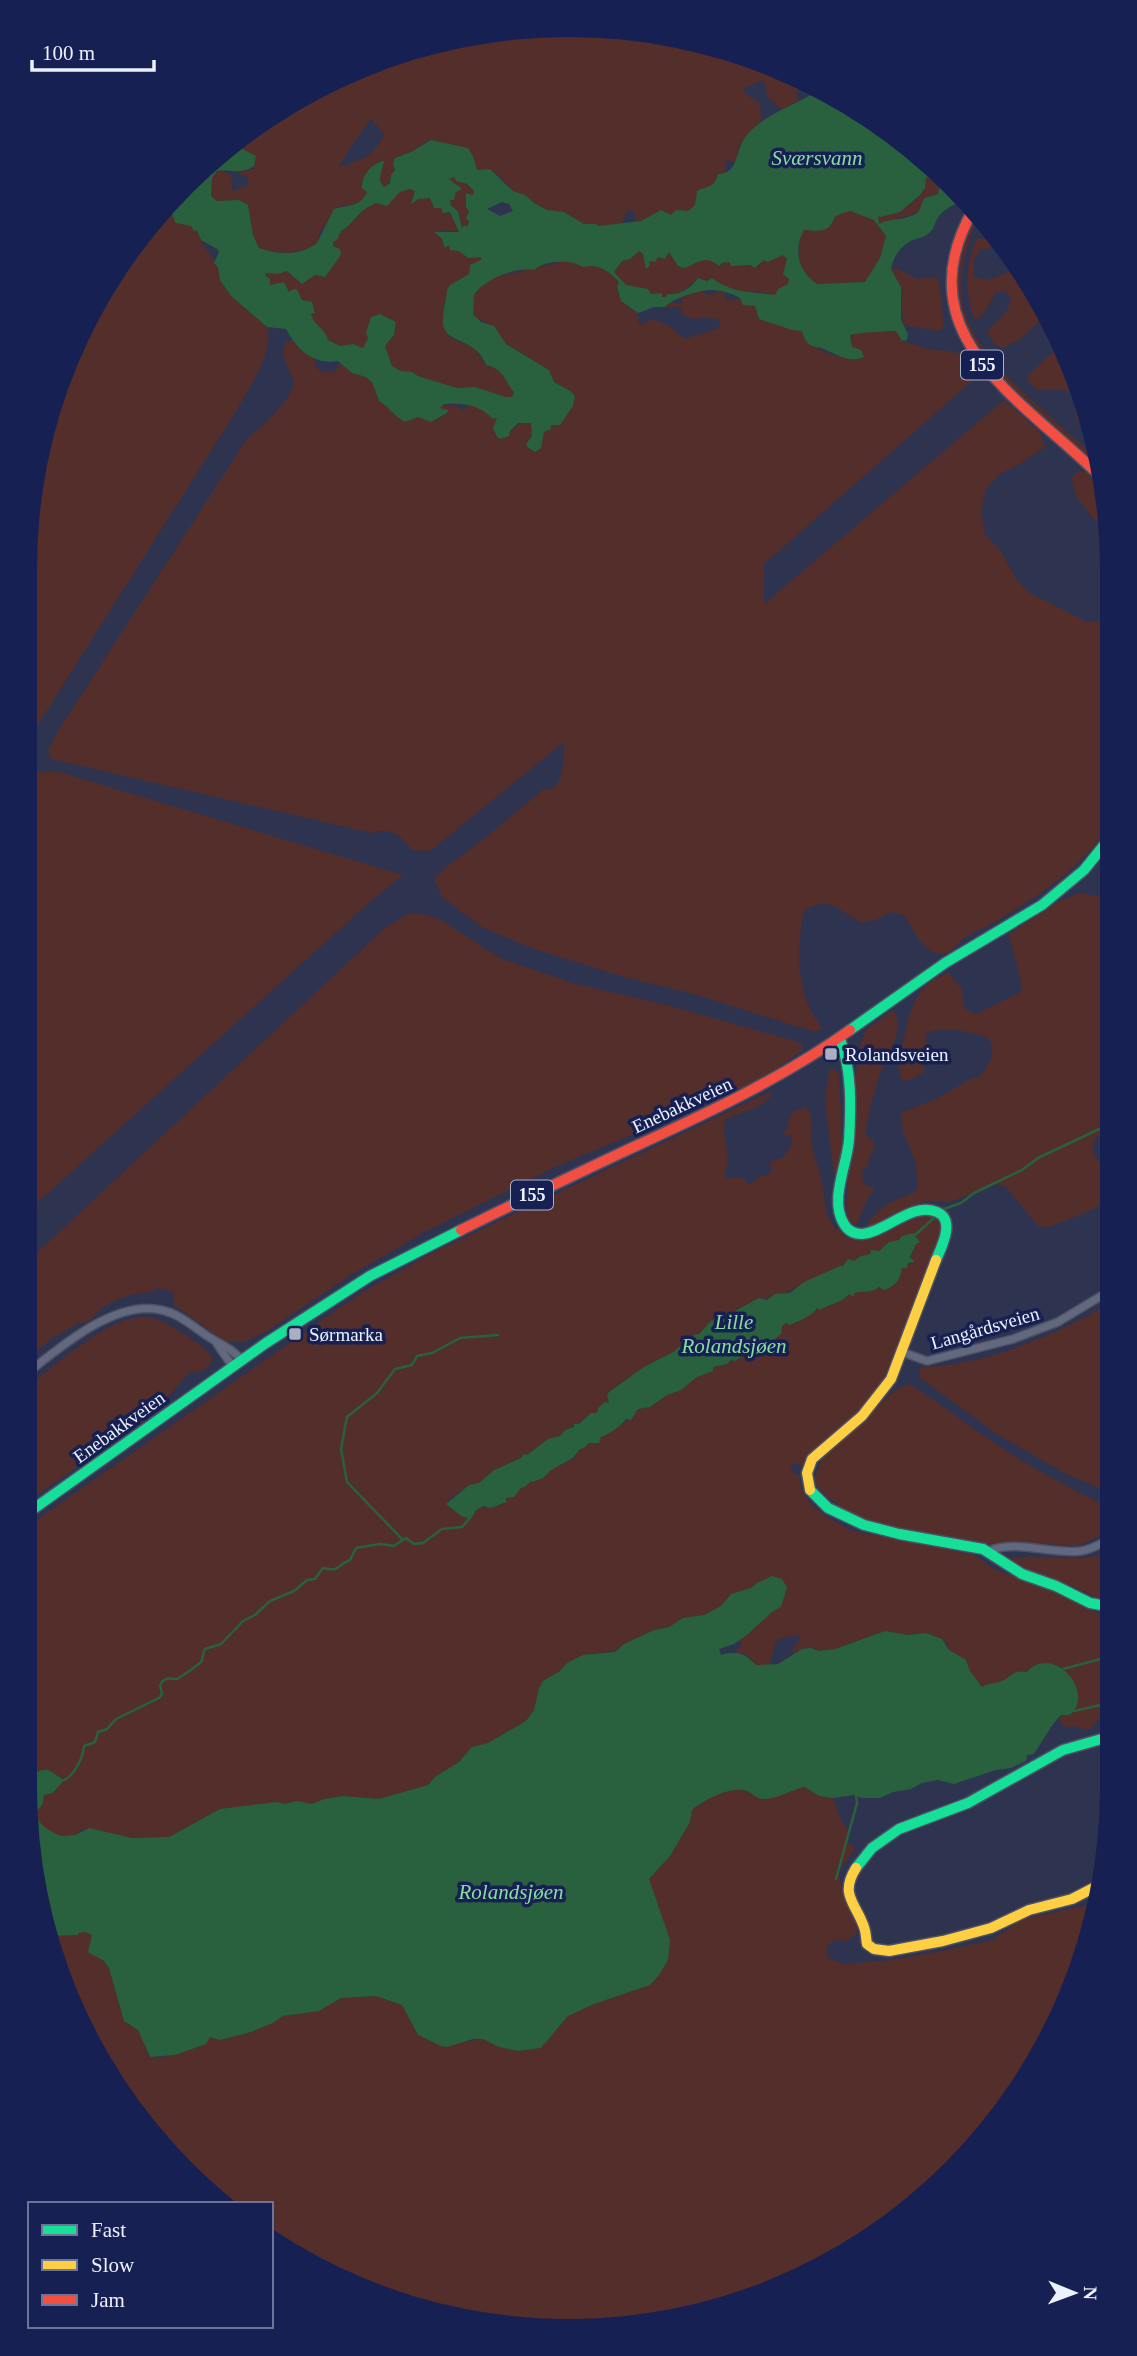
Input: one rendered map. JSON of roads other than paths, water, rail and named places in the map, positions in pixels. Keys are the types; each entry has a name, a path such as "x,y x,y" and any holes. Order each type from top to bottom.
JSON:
{"main road":[{"name":"155","path":"969,220 957,248 952,273 954,308 963,337 994,379 1090,467"},
{"name":"Enebakkveien","path":"37,1506 323,1305 387,1266 568,1177 762,1087 840,1039 937,968 1042,905 1084,870 1100,850"},
{"path":"840,1039 846,1056 849,1128 839,1199 845,1227 855,1234 869,1233 923,1209 937,1211 946,1222 946,1238 891,1379 871,1407 812,1459 807,1473 810,1490 828,1508 864,1525 988,1551 1022,1574 1100,1605"},
{"path":"1090,1890 1072,1899 1029,1910 984,1931 889,1951 874,1949 867,1944 861,1921 848,1893 850,1877 861,1858 894,1832 961,1806 1023,1774 1063,1749 1100,1739"}],"street":[{"name":"Langårdsveien","path":"902,1352 927,1361 1013,1339 1058,1322 1100,1297"},
{"path":"37,1366 94,1325 126,1310 153,1308 169,1312 186,1321 217,1343 238,1364"},
{"path":"988,1551 1003,1547 1078,1551 1100,1544"}],"water":[{"name":"Sværsvann","path":"810,95 864,126 930,179 926,177 925,188 920,195 900,212 878,216 879,224 917,213 925,198 938,194 939,187 956,204 942,213 931,231 905,244 893,261 891,269 901,287 901,320 908,334 907,340 902,341 896,331 850,335 852,347 861,350 864,357 847,359 809,344 802,331 759,319 755,306 743,305 740,298 723,291 695,293 674,300 665,307 654,307 638,313 621,301 617,287 619,282 598,267 558,262 544,264 534,270 509,272 492,279 479,289 474,295 473,314 481,322 494,326 506,344 549,370 554,382 572,392 575,397 573,406 560,425 551,425 551,429 544,432 541,448 535,452 526,444 532,436 531,423 518,423 509,436 501,439 493,428 497,418 493,419 482,410 470,406 444,404 440,408 448,410 447,413 431,422 418,417 405,422 401,420 379,401 372,382 366,377 352,373 338,361 321,361 307,355 286,329 267,327 231,296 220,280 218,267 214,263 219,252 217,249 201,240 197,230 194,231 191,226 176,223 172,215 192,192 243,149 256,156 254,166 240,171 217,171 212,178 211,196 217,201 239,200 248,205 253,235 259,248 281,253 303,250 317,243 334,209 353,205 364,197 367,192 362,188 362,183 372,167 384,161 380,178 384,187 390,183 395,170 395,158 431,140 468,148 477,170 490,169 513,191 525,195 547,210 564,212 584,224 599,226 641,221 661,210 671,215 676,210 688,211 695,205 697,191 712,184 718,174 730,170 746,136 770,116","holes":["454,177 456,181 467,184 474,191 473,195 466,193 466,207 469,211 466,218 469,222 467,227 464,225 462,228 458,211 451,206 450,200 454,200 456,192 462,189 449,179","410,189 415,191 411,204 418,199 430,198 434,208 441,208 443,213 450,212 459,232 434,232 442,239 445,248 449,245 450,250 459,251 468,258 481,257 481,260 470,265 469,274 450,285 447,290 443,324 449,335 469,345 486,365 500,372 514,392 512,397 475,387 457,388 392,366 385,346 394,335 396,322 380,314 371,317 366,333 368,338 363,348 353,344 340,346 328,340 314,321 311,314 315,313 312,302 302,300 297,289 289,292 284,282 270,285 266,273 278,274 287,271 302,284 315,275 325,277 341,255 340,249 333,246 333,242 342,231 370,206 376,203 387,206 400,192","502,202 509,204 513,211 500,216 487,209","850,211 874,220 886,236 880,258 865,282 817,284 805,273 799,260 799,245 804,230 826,229 836,216","639,251 643,254 646,269 650,265 649,261 655,262 658,257 665,259 669,252 678,266 684,268 705,260 719,266 729,262 731,266 750,265 755,268 764,260 768,262 783,255 787,259 783,274 789,279 788,284 778,289 775,295 742,291 727,287 712,278 707,281 698,278 685,290 662,297 662,293 651,294 648,289 626,285 614,272 622,261 630,259"]},
{"name":"Lille Rolandsjøen","path":"913,1233 920,1242 916,1244 910,1257 915,1262 902,1268 899,1279 892,1287 854,1293 854,1297 849,1294 820,1310 817,1308 801,1320 790,1325 786,1323 782,1326 781,1334 768,1345 758,1344 754,1352 752,1349 735,1361 713,1367 713,1371 697,1377 681,1390 667,1395 650,1407 638,1409 631,1420 626,1419 601,1437 599,1443 589,1443 573,1458 551,1470 543,1478 531,1481 521,1488 514,1497 505,1498 507,1502 490,1508 484,1506 476,1510 471,1519 461,1516 446,1504 469,1485 479,1483 494,1470 521,1458 524,1454 527,1455 548,1439 560,1436 591,1413 597,1413 598,1408 605,1402 609,1403 609,1392 699,1334 719,1315 733,1312 759,1298 767,1300 775,1294 790,1293 804,1282 843,1266 848,1259 854,1261 870,1254 871,1250 879,1251 889,1242"},
{"name":"Rolandsjøen","path":"772,1576 782,1579 787,1587 781,1607 734,1644 719,1649 721,1655 744,1655 756,1665 778,1664 802,1649 835,1649 885,1631 908,1635 926,1633 942,1639 949,1650 966,1660 970,1671 982,1687 1003,1681 1014,1673 1027,1672 1037,1665 1048,1663 1058,1667 1075,1683 1077,1705 1070,1715 1061,1715 1034,1754 1027,1755 1026,1761 1011,1768 996,1770 954,1784 938,1780 922,1783 880,1798 854,1795 833,1798 819,1796 805,1787 762,1799 747,1791 734,1790 703,1802 692,1810 690,1822 670,1856 649,1879 670,1940 668,1960 659,1975 650,1985 568,2016 541,2048 518,2051 499,2047 483,2039 441,2046 418,2035 402,2005 376,1996 341,1998 319,2011 283,2016 251,2032 220,2040 210,2037 206,2044 175,2055 150,2057 138,2030 124,2021 109,1968 104,1961 88,1952 92,1935 86,1932 58,1936 41,1857 38,1818 41,1824 61,1836 75,1835 89,1828 132,1838 169,1837 220,1809 277,1802 285,1804 297,1801 312,1804 343,1796 379,1799 428,1785 435,1777 459,1762 472,1747 488,1743 526,1721 534,1710 543,1681 560,1671 567,1663 583,1655 615,1652 624,1644 654,1630 669,1627 683,1618 704,1615 721,1606 731,1594 751,1588"},
{"name":"Rolandsjøen","path":"48,1770 64,1780 53,1793 44,1795 38,1810 37,1772"}],"waterway":[{"path":"944,1209 961,1203 974,1193 1022,1170 1038,1158 1100,1129"},
{"path":"915,1235 935,1217"},
{"path":"402,1539 347,1482 341,1449 347,1417 377,1393 395,1369 412,1365 417,1356 432,1353 460,1338 498,1335"},
{"path":"64,1780 78,1765 84,1746 95,1742 98,1732 107,1729 116,1719 159,1698 162,1694 160,1685 164,1680 177,1679 195,1667 202,1660 205,1649 221,1644 243,1621 255,1615 270,1601 294,1591 307,1580 315,1579 323,1568 337,1568 350,1560 356,1548 380,1544 394,1546 406,1538 414,1544 423,1543 442,1529 462,1527 470,1518"},
{"path":"1063,1669 1100,1659"},
{"path":"1074,1711 1100,1705"},
{"path":"836,1879 857,1803 856,1795"}],"place":[{"name":"Rolandsveien","path":"831,1054"},
{"name":"Sørmarka","path":"295,1334"}]}
